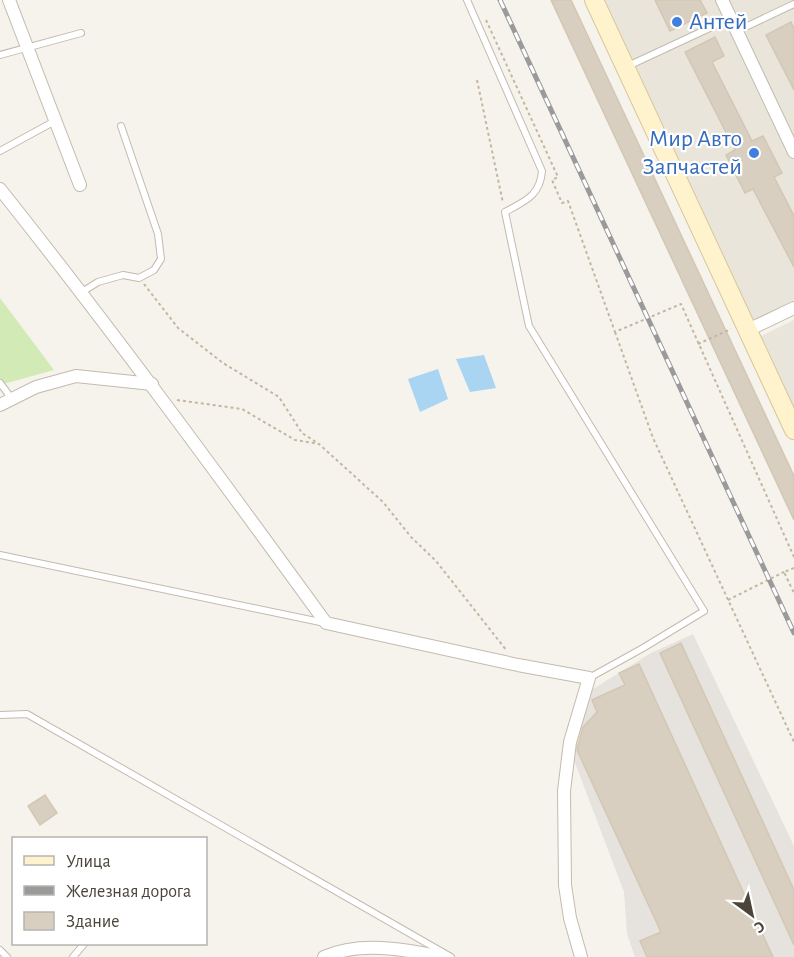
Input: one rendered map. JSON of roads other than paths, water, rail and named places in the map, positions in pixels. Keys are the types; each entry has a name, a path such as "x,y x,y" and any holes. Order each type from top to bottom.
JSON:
{"main road":[{"path":"594,0 794,430"}],"street":[{"path":"9,0 80,185"},
{"path":"722,0 794,153"},
{"path":"0,189 152,384 326,623 518,665 589,678 570,742 564,791 565,885 570,918 581,957"},
{"path":"746,326 794,308"},
{"path":"6,402 36,387 76,376 152,384"},
{"path":"324,957 353,948 415,951 441,957"}],"lane":[{"path":"467,0 542,171 541,185 529,199 505,212 529,326 704,611 589,678"},
{"path":"736,31 794,4"},
{"path":"626,67 731,18"},
{"path":"0,55 81,33"},
{"path":"0,151 55,121"},
{"path":"82,292 98,282 123,275 139,278 154,270 160,259 158,234 121,126"},
{"path":"0,383 6,402"},
{"path":"0,555 326,623"},
{"path":"0,715 27,714 451,957"},
{"path":"73,957 83,945"},
{"path":"0,950 7,957"}],"water":[{"path":"484,355 496,388 470,392 456,359"},
{"path":"438,369 448,399 420,412 408,379"}],"railway":[{"path":"500,0 794,633"}],"place":[{"name":"Антей","path":"677,22"},
{"name":"Мир Авто Запчастей","path":"754,153"}]}
